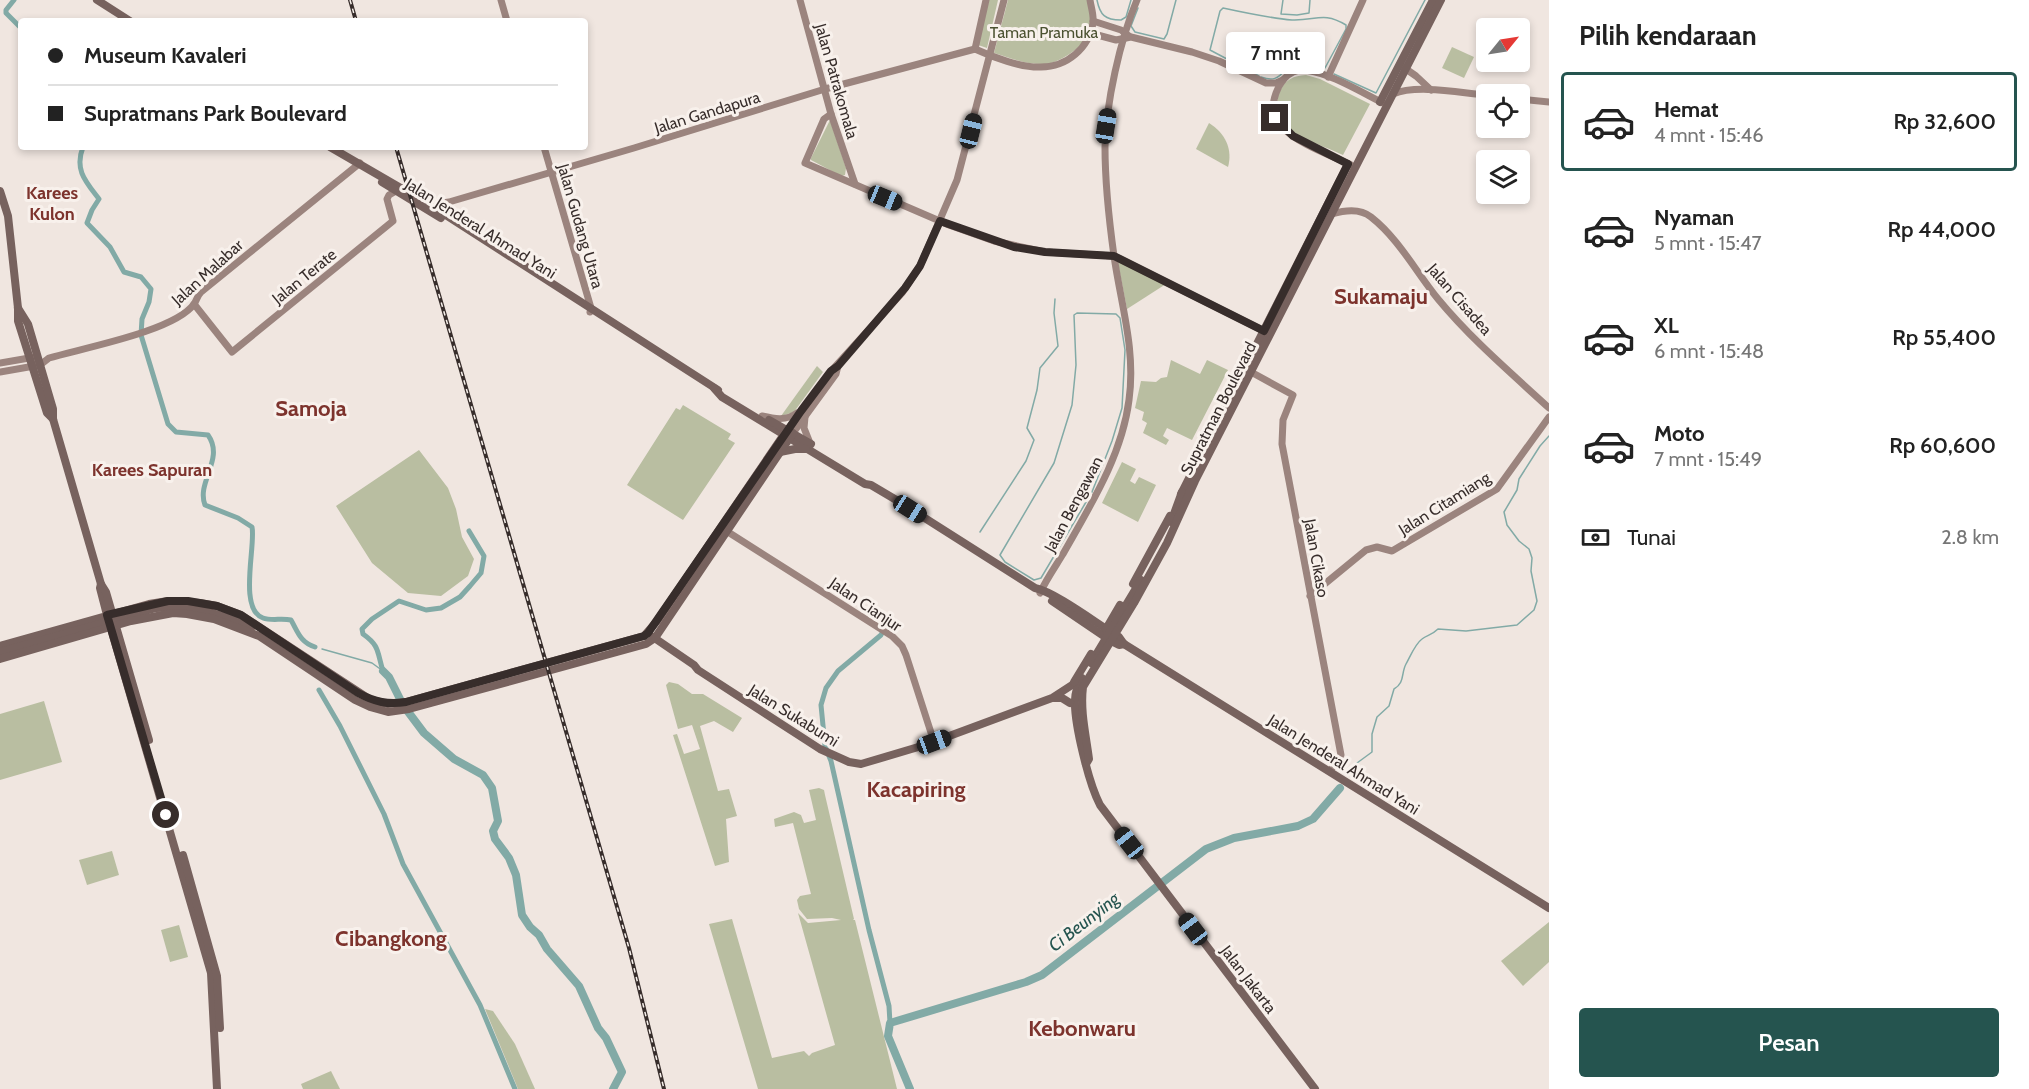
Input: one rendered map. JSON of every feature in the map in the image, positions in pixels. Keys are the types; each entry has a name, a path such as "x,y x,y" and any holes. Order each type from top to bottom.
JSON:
{"main road":[{"path":"97,0 125,18"},
{"name":"Supratman Boulevard","path":"1384,104 1393,94 1433,0"},
{"name":"Supratman Boulevard","path":"1105,629 1143,567 1264,331 1403,67 1441,0"},
{"name":"Jalan Jenderal Ahmad Yani","path":"335,150 396,191 762,416 865,484 871,485 1040,592 1105,629 1124,644 1549,908"},
{"name":"Jalan Jenderal Ahmad Yani","path":"356,164 430,205 534,275"},
{"name":"Supratman Boulevard","path":"1114,635 1167,543 1196,481 1338,202 1352,166"},
{"path":"0,191 8,216 18,321 36,366 47,413 53,419 211,973 217,1089"},
{"name":"Jalan Jenderal Ahmad Yani","path":"714,388 722,397 770,426 788,434"},
{"path":"0,652 156,608 188,607 236,620 358,693 380,703 398,707 649,637 728,532 777,450 770,426"},
{"path":"649,637 788,434"},
{"path":"777,450 811,448"},
{"name":"Jalan Jakarta","path":"1182,492 1166,533 1076,690 1076,712 1086,764 1100,806 1315,1089"},
{"path":"104,595 127,609"},
{"path":"94,625 102,607 104,595"},
{"path":"0,659 94,625 110,614 168,601 200,603 232,611 261,633"},
{"path":"0,646 94,625 113,626 173,613 214,619 261,633"},
{"path":"117,641 125,626 131,621"},
{"path":"94,625 117,641 216,970 221,1089"},
{"name":"Jalan Jakarta","path":"1086,764 1082,760 1076,740 1070,703 1072,685 1105,629"},
{"name":"Jalan Jakarta","path":"1086,764 1089,759 1082,709 1083,687 1114,635"},
{"name":"Jalan Sukabumi","path":"649,637 822,751 849,762 865,764 934,742 1052,698 1072,685"},
{"path":"1052,698 1062,698 1070,703"}],"street":[{"path":"501,0 506,18"},
{"name":"Jalan Patrakomala","path":"800,0 831,114 855,184"},
{"path":"986,0 975,50 1032,67 1062,63 1075,55 1082,47 1090,33 1093,21 1090,0"},
{"path":"788,434 831,371 838,366 905,288 920,266 961,168 1004,0"},
{"name":"Jalan Bengawan","path":"1040,592 1091,505 1115,452 1127,414 1132,374 1130,347 1114,256 1105,147 1110,102 1137,0"},
{"path":"1328,77 1363,0"},
{"path":"1093,21 1127,36 1206,56 1266,83 1271,88 1274,97 1273,112 1280,125 1293,136 1352,166"},
{"path":"1090,33 1116,40 1127,36"},
{"name":"Jalan Gandapura","path":"430,205 449,202 634,148 825,89 975,50"},
{"path":"1403,67 1431,90"},
{"path":"1266,83 1276,83 1291,73 1306,70 1328,77 1384,104"},
{"path":"1274,97 1283,80"},
{"path":"1393,94 1431,90 1476,94"},
{"path":"1530,100 1549,102"},
{"path":"831,114 824,119 805,163 940,221 1014,247 1045,252 1114,256 1264,331"},
{"name":"Jalan Gudang Utara","path":"545,150 593,311"},
{"name":"Jalan Malabar","path":"0,372 36,366 49,358 170,322 194,304 201,292 356,164"},
{"path":"842,178 848,173 849,168"},
{"name":"Jalan Terate","path":"194,304 232,352 393,221 387,200 389,195 396,191"},
{"path":"449,202 451,219"},
{"name":"Jalan Cisadea","path":"1338,202 1351,211 1364,213 1371,217 1399,247 1438,299 1470,333 1549,408"},
{"path":"1332,214 1351,211"},
{"name":"Jalan Malabar","path":"0,363 33,357 49,358"},
{"name":"Jalan Cikaso","path":"1251,372 1293,395 1283,420 1282,444 1341,755 1330,771"},
{"path":"762,416 784,419 803,412"},
{"path":"803,412 805,434 811,448"},
{"name":"Jalan Citamiang","path":"1310,596 1366,550 1377,547 1392,551 1497,489 1549,417"},
{"name":"Jalan Cianjur","path":"728,532 897,640 906,656 934,742"}],"green space":[{"path":"989,0 998,0 987,48 978,45"},
{"name":"Taman Pramuka","path":"1008,0 1088,0 1093,15 1092,30 1075,50 1052,63 1019,61 994,53"},
{"path":"1452,47 1474,57 1464,78 1442,68"},
{"path":"1306,75 1320,79 1370,104 1343,155 1295,133 1279,116 1277,104 1282,87 1290,79"},
{"path":"830,120 846,168 845,175 841,176 811,160"},
{"path":"1209,123 1215,127 1226,142 1229,154 1228,167 1196,149"},
{"path":"1117,258 1166,284 1127,309"},
{"path":"1171,360 1200,374 1207,360 1228,370 1192,440 1167,428 1163,436 1169,440 1166,445 1143,433 1147,423 1142,420 1144,412 1135,408 1141,381 1156,382 1167,377"},
{"path":"817,366 823,372 794,412 781,416"},
{"path":"683,405 731,434 728,439 735,443 683,520 627,485 676,408 680,410"},
{"path":"419,450 448,488 456,509 462,537 474,559 468,576 441,596 408,593 372,563 336,506"},
{"path":"1122,462 1136,469 1130,481 1135,484 1139,477 1156,485 1138,522 1102,503"},
{"path":"669,682 678,684 692,694 703,694 742,718 733,732 714,721 700,726 718,791 729,789 737,816 726,819 729,862 715,866 673,735 677,734 684,754 700,749 692,725 678,729 666,685"},
{"path":"44,701 62,762 0,780 0,714"},
{"path":"819,788 824,790 853,920 855,920 897,1089 758,1089 709,924 732,919 772,1058 804,1051 809,1056 835,1045 798,913 808,923 841,920 807,919 799,909 797,900 800,896 811,894 793,823 775,827 774,819 794,812 801,815 804,823 816,820 809,790"},
{"path":"112,851 119,875 87,885 79,860"},
{"path":"1549,922 1549,962 1523,986 1501,961"},
{"path":"179,925 188,957 170,962 161,930"},
{"path":"485,1009 493,1011 515,1044 535,1089 518,1089"},
{"path":"331,1071 340,1089 303,1089 301,1084"}],"waterway":[{"path":"14,0 6,13 18,25"},
{"path":"1097,0 1104,16 1121,20 1126,17 1131,0"},
{"path":"1138,8 1131,26 1135,32 1164,39 1176,0"},
{"path":"1283,0 1281,14 1297,15 1309,13 1310,0"},
{"path":"1334,74 1376,93 1425,0"},
{"path":"1259,76 1210,50 1220,11 1223,8 1292,20 1331,18 1346,25 1325,68 1297,64 1286,68"},
{"path":"1261,77 1275,78 1285,70"},
{"path":"82,150 80,162 83,175 99,199 87,223 110,247 124,272 141,277 151,289 149,302 142,319 141,335 168,424 176,432 208,435 212,444 212,462 203,496 205,505 238,518 252,527 250,590 251,603 256,612 266,619 291,620 303,639 315,647"},
{"path":"980,532 1026,461 1034,440 1027,428 1040,368 1058,346 1054,313 1055,299"},
{"path":"1077,313 1116,314 1120,318 1125,350 1122,408 1092,492 1041,578 1034,580 1005,562 1000,555 1054,463 1072,405 1076,365 1074,315 1077,313"},
{"name":"Ci Beunying","path":"1347,775 1357,763 1372,752 1372,734 1377,717 1389,706 1394,689 1400,684 1406,664 1419,641 1438,629 1466,631 1517,625 1534,610 1537,601 1531,571 1532,558 1529,549 1519,541 1507,525 1504,512 1517,490 1519,479 1549,436"},
{"path":"383,671 379,654 375,646 363,634 362,629 372,619 399,601 426,610 441,608 460,597 481,573 484,556 469,531"},
{"path":"887,623 881,635 838,671 826,688 821,705 825,746 831,761 869,930 889,1006 890,1023"},
{"path":"322,649 372,663 383,671"},
{"path":"383,671 389,677 403,705 424,733 454,759 483,775 492,788 498,821 493,831 495,839 509,858 516,875 522,915 579,986 622,1072 613,1089"},
{"path":"319,690 340,726 384,814 403,864 480,1005 515,1089"},
{"name":"Ci Beunying","path":"910,1089 888,1036 890,1023 1026,982 1042,975 1206,849 1234,838 1298,826 1313,819 1340,788"}],"railway":[{"path":"350,0 355,18"},
{"path":"397,150 629,948 664,1089"}],"district":[{"name":"Karees Kulon","path":"52,203"},
{"name":"Sukamaju","path":"1381,296"},
{"name":"Samoja","path":"311,408"},
{"name":"Karees Sapuran","path":"152,470"},
{"name":"Kacapiring","path":"916,789"},
{"name":"Cibangkong","path":"391,938"},
{"name":"Kebonwaru","path":"1082,1028"}],"route":[{"path":"166,815 107,615 168,601 188,601 217,606 241,615 358,693 371,700 388,704 406,702 644,636 654,625 783,434 831,371 838,366 902,293 920,266 940,221 1014,247 1045,252 1114,256 1264,331 1348,164 1293,136 1275,118"}]}
